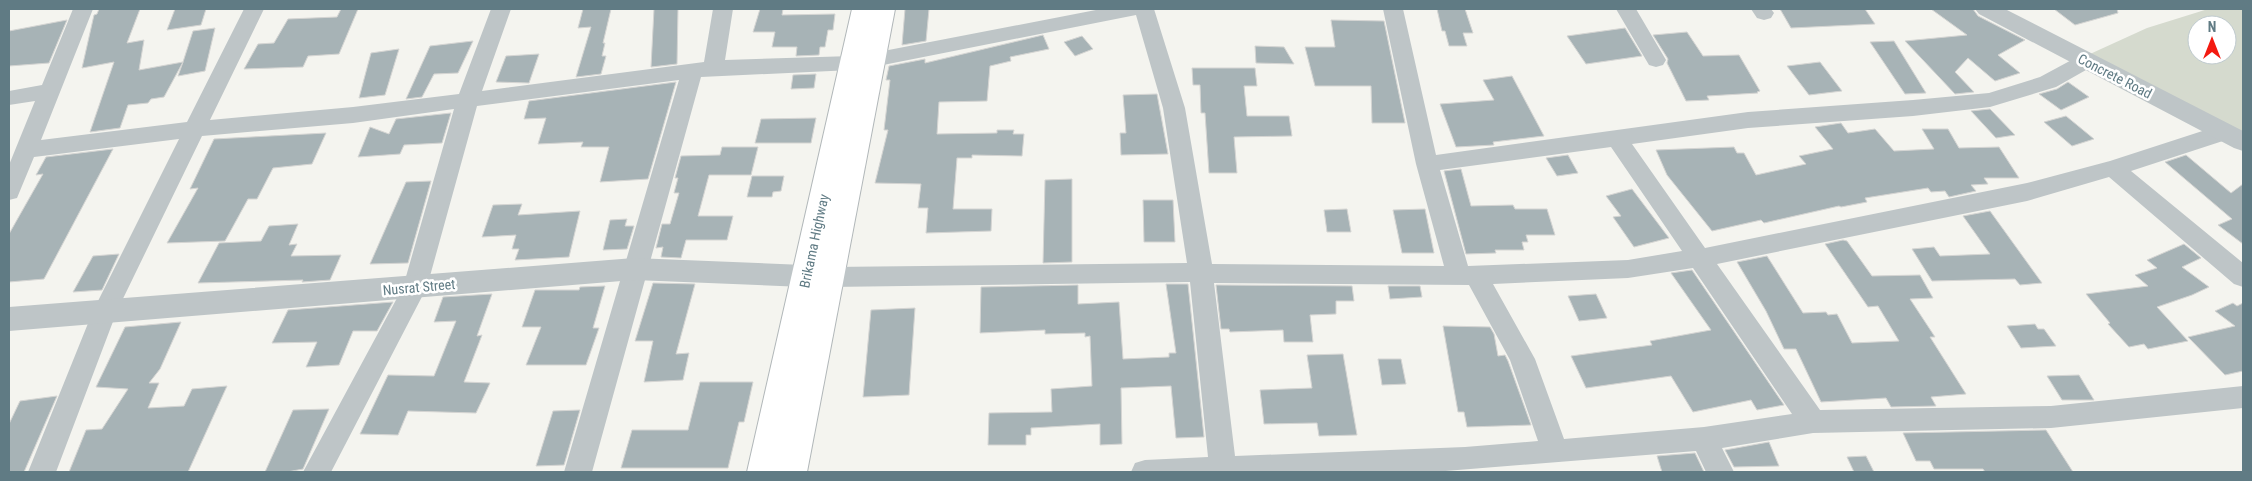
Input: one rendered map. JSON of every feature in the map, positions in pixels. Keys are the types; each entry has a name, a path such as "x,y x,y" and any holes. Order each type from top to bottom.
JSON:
{"highway":[{"name":"Brikama Highway","path":"863,61 864,9"},
{"name":"Brikama Highway","path":"791,472 818,277 863,61 883,9"},
{"name":"Brikama Highway","path":"763,472 818,277"}],"street":[{"path":"9,192 83,9"},
{"path":"42,472 105,311 254,9"},
{"path":"317,472 416,287 468,99 501,9"},
{"path":"578,472 634,270 723,9"},
{"path":"27,150 196,129 353,115 702,70 863,61 1133,9"},
{"path":"1144,9 1174,108 1202,273 1222,470"},
{"path":"1393,9 1427,164 1467,276 1522,359 1556,452"},
{"path":"1626,9 1656,60"},
{"name":"Concrete Road","path":"1987,9 2234,137"},
{"path":"1427,164 1748,120 1913,108 1990,100 2048,82 2086,61"},
{"path":"9,98 50,90"},
{"path":"818,277 1202,273 1467,276 1628,270 1700,258 2027,192 2234,137"},
{"path":"1617,139 1813,422"},
{"path":"2113,168 2243,277"},
{"name":"Nusrat Street","path":"9,319 634,270 818,277"},
{"path":"1145,472 1468,466 1556,452 1704,439 1813,422 2051,417 2243,396"},
{"path":"1704,439 1720,472"}],"shaded area":[{"path":"2208,9 2243,9 2243,133 2090,54 2147,28 2187,16 2187,65 2237,65 2237,15 2189,15"}],"building":[{"path":"99,9 140,9 127,43 144,40 139,70 183,62 164,97 151,99 148,103 128,105 120,128 90,132 114,62 82,68 94,15 97,14"},
{"path":"175,9 206,9 201,25 167,30"},
{"path":"341,9 358,9 339,54 308,56 303,67 244,69 258,44 274,43 288,19 337,17"},
{"path":"583,9 611,9 603,43 605,43 602,56 606,56 601,74 576,77 591,27 578,28"},
{"path":"654,9 678,9 677,64 651,67"},
{"path":"760,9 783,9 782,15 835,14 833,30 828,30 825,47 820,47 819,55 796,56 797,47 772,47 775,32 753,32"},
{"path":"905,9 929,9 926,41 902,45"},
{"path":"1437,9 1465,9 1473,33 1463,33 1467,46 1449,46 1445,31 1442,31"},
{"path":"1780,9 1865,9 1875,24 1791,28"},
{"path":"1931,9 1973,9 1978,16 2025,40 1998,55 2020,73 1995,81 1968,58 1955,72 1974,92 1955,94 1905,41 1967,35"},
{"path":"2054,9 2117,9 2118,13 2075,25"},
{"path":"67,20 49,63 9,66 9,31"},
{"path":"1331,20 1384,21 1405,123 1372,123 1371,86 1315,86 1305,47 1335,47"},
{"path":"215,28 205,71 178,76 193,31"},
{"path":"1625,28 1642,56 1586,64 1567,36"},
{"path":"1687,32 1703,56 1739,55 1760,91 1758,93 1707,96 1709,100 1686,101 1667,63 1668,59 1653,35"},
{"path":"1043,35 1049,49 1010,57 1011,61 990,66 987,101 939,102 937,134 997,133 997,130 1014,130 1013,134 1024,134 1022,156 972,155 972,158 957,158 953,209 992,209 991,231 926,233 928,208 918,208 921,184 875,183 888,130 884,130 890,80 886,80 889,66 925,59 925,63"},
{"path":"1082,36 1093,49 1075,56 1064,42"},
{"path":"473,41 458,73 434,74 422,97 406,99 430,46"},
{"path":"1894,41 1926,93 1905,94 1870,42"},
{"path":"1255,46 1284,47 1294,64 1256,63"},
{"path":"399,49 385,95 359,98 371,53"},
{"path":"539,54 529,83 496,82 506,56"},
{"path":"1820,62 1842,91 1809,95 1787,66"},
{"path":"1192,68 1255,68 1257,86 1244,86 1247,116 1289,116 1292,136 1234,137 1237,173 1209,173 1205,113 1201,113 1200,85 1193,85"},
{"path":"816,74 814,88 791,89 793,75"},
{"path":"1512,76 1544,136 1493,142 1494,145 1456,147 1440,104 1494,100 1483,80"},
{"path":"676,82 648,179 600,182 609,147 581,147 583,142 538,144 546,118 524,119 529,101"},
{"path":"2068,82 2089,97 2061,110 2039,94 2057,89"},
{"path":"1157,94 1168,154 1121,155 1120,133 1126,133 1123,95"},
{"path":"1990,109 2015,135 1996,138 1971,111"},
{"path":"451,113 442,143 404,145 400,154 358,157 370,127 389,134 396,119"},
{"path":"2066,116 2094,139 2072,146 2044,122"},
{"path":"816,118 811,143 755,143 761,119"},
{"path":"1841,123 1848,133 1875,129 1894,151 1934,149 1922,129 1948,129 1959,148 1999,147 2019,178 1984,178 1988,184 1971,185 1976,191 1949,197 1945,191 1931,192 1928,188 1865,198 1867,202 1839,206 1764,223 1761,220 1712,231 1667,175 1656,150 1734,147 1737,153 1744,153 1756,175 1806,164 1799,156 1833,149 1815,127"},
{"path":"326,133 312,164 273,168 257,199 248,199 225,241 167,243 198,188 190,189 214,139"},
{"path":"722,147 758,147 751,175 709,175 698,216 733,216 727,240 686,240 681,258 661,257 663,247 656,248 662,224 670,224 679,193 674,193 678,178 675,178 681,156 720,155"},
{"path":"113,149 44,279 9,282 9,234 43,174 36,175 46,157"},
{"path":"1568,155 1578,173 1557,176 1546,158"},
{"path":"2186,155 2231,193 2243,184 2243,244 2218,225 2232,219 2165,162"},
{"path":"1461,169 1471,206 1513,205 1515,209 1547,209 1555,235 1526,235 1528,242 1522,242 1524,250 1495,250 1496,253 1466,254 1444,171"},
{"path":"752,176 784,176 781,191 773,192 772,197 747,197"},
{"path":"1072,179 1072,262 1043,263 1045,180"},
{"path":"431,181 408,263 370,264 406,182"},
{"path":"1632,189 1669,238 1634,247 1613,217 1621,216 1606,196"},
{"path":"1143,200 1173,200 1175,242 1144,242"},
{"path":"522,204 518,215 580,211 569,257 515,260 519,249 512,249 516,235 482,237 493,205"},
{"path":"1347,209 1351,232 1327,232 1324,210"},
{"path":"1425,209 1434,253 1402,253 1393,210"},
{"path":"1990,211 2042,283 2020,285 2015,279 1932,281 1912,249 1934,247 1940,256 1990,254 1963,216"},
{"path":"627,219 625,226 634,226 627,249 603,250 610,220"},
{"path":"298,224 289,245 297,244 291,256 341,255 330,280 198,283 219,243 261,241 269,226"},
{"path":"1843,240 1847,241 1872,276 1920,275 1933,298 1910,299 1935,337 1930,337 1966,394 1931,397 1936,406 1891,407 1886,398 1821,402 1796,349 1784,349 1766,311 1737,262 1767,256 1803,313 1826,312 1828,315 1837,314 1852,343 1899,341 1878,306 1868,307 1825,244"},
{"path":"2184,244 2201,258 2182,267 2209,287 2157,307 2188,341 2148,349 2144,344 2129,347 2108,324 2110,323 2086,294 2148,286 2135,275 2157,268 2147,260"},
{"path":"119,254 102,290 73,292 93,256"},
{"path":"1692,270 1784,405 1757,410 1751,400 1693,412 1671,376 1586,388 1571,356 1652,345 1650,341 1711,330 1671,273"},
{"path":"653,283 695,284 676,354 689,353 683,380 644,382 653,341 635,341"},
{"path":"1166,284 1188,284 1204,437 1176,438 1171,386 1121,388 1122,444 1100,445 1100,424 1031,428 1031,435 1026,435 1026,445 988,445 989,413 1052,412 1051,389 1092,386 1090,336 1085,337 1085,333 1045,334 1045,330 980,333 981,287 1078,285 1078,304 1119,302 1123,359 1169,357 1169,353 1176,353"},
{"path":"1216,285 1352,286 1354,301 1336,301 1336,314 1310,315 1313,342 1284,342 1283,330 1230,332 1229,329 1221,329"},
{"path":"605,286 593,328 599,328 586,365 526,365 541,327 522,327 535,290 579,290 580,287"},
{"path":"1388,286 1420,286 1422,297 1390,299"},
{"path":"492,294 477,336 482,335 464,382 490,383 476,413 408,411 398,435 360,434 388,375 434,376 456,321 434,322 443,297"},
{"path":"1596,294 1607,318 1579,321 1568,296"},
{"path":"393,302 377,331 353,331 339,365 306,367 317,342 272,343 288,310"},
{"path":"2233,303 2237,306 2243,303 2243,371 2225,375 2188,337 2235,326 2215,311"},
{"path":"915,308 909,395 863,397 871,310"},
{"path":"181,322 160,369 149,383 159,383 148,408 184,406 192,389 227,386 188,472 69,472 86,430 102,429 128,389 96,387 125,327"},
{"path":"2035,324 2038,329 2044,329 2056,346 2021,348 2007,326"},
{"path":"1443,326 1490,327 1494,334 1498,356 1505,355 1508,361 1531,425 1467,427 1464,412 1458,412"},
{"path":"1343,354 1357,435 1319,436 1317,423 1264,424 1260,390 1312,388 1307,355"},
{"path":"1378,359 1401,359 1406,384 1382,385"},
{"path":"2079,375 2094,400 2062,400 2047,376"},
{"path":"700,382 753,382 744,422 739,422 728,468 621,468 632,430 688,430"},
{"path":"57,396 24,472 9,472 9,424 20,401"},
{"path":"329,409 303,469 287,472 265,472 293,410"},
{"path":"580,410 564,465 536,466 553,411"},
{"path":"2046,430 2073,472 1985,472 1983,469 1934,469 1930,461 1916,461 1903,433"},
{"path":"1769,442 1779,466 1734,467 1725,450"},
{"path":"1695,453 1704,472 1662,472 1657,456"},
{"path":"1866,456 1874,472 1854,472 1847,457"}]}
